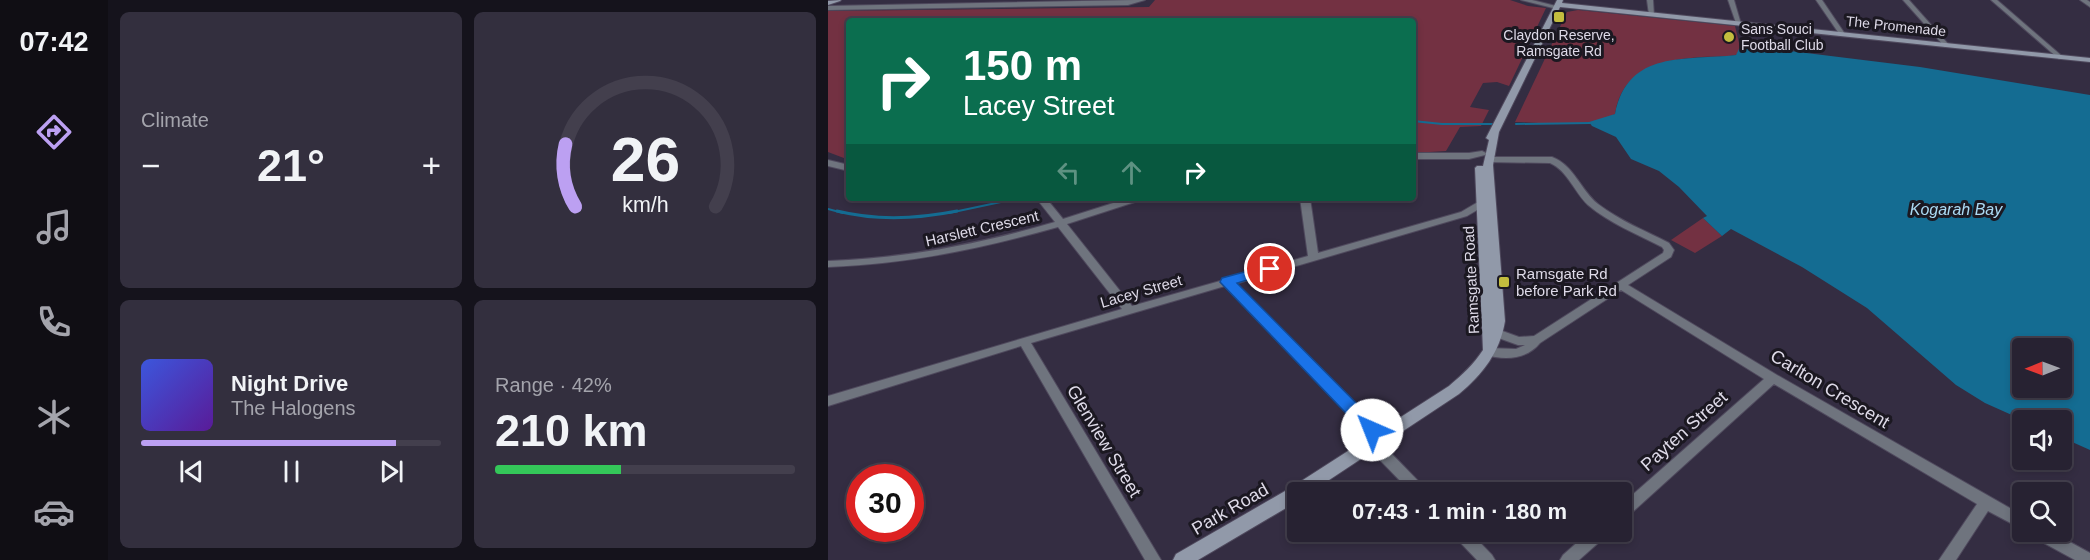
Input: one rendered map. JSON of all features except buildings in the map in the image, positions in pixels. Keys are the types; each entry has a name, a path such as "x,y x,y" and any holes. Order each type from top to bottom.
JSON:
{"main road":[{"path":"828,6 838,0"},
{"name":"The Promenade","path":"1558,5 2090,61"},
{"name":"Ramsgate Road","path":"1490,352 1481,204 1483,158 1558,5"},
{"name":"Ramsgate Road","path":"1483,158 1499,321 1490,352"},
{"name":"Park Road","path":"1314,482 1469,379 1490,352"},
{"name":"Park Road","path":"1182,560 1287,498"}],"street":[{"path":"828,6 1128,3 1142,0"},
{"path":"1524,0 1558,5"},
{"path":"1650,0 1652,15"},
{"path":"1731,0 1739,23"},
{"path":"1819,0 1842,34"},
{"path":"1905,0 1947,46"},
{"path":"1994,0 2061,58"},
{"path":"2083,0 2090,5"},
{"path":"1416,156 1552,160 1559,163 1586,198 1666,245 1669,250 1667,255 1536,340 1529,350 1511,355 1490,352"},
{"path":"829,164 846,167"},
{"path":"1044,201 1129,310"},
{"name":"Harslett Crescent","path":"828,264 885,261 951,253 1008,240 1129,201"},
{"path":"1305,201 1312,256"},
{"name":"Lacey Street","path":"828,401 1312,256 1464,214 1481,204"},
{"name":"Lacey Street","path":"1464,214 1482,218"},
{"path":"1227,282 1372,430 1384,455 1410,482"},
{"name":"Carlton Crescent","path":"1621,285 1773,378 2012,518"},
{"path":"1497,333 1518,341 1536,340"},
{"name":"Glenview Street","path":"1024,341 1154,560"},
{"name":"Payten Street","path":"1632,504 1773,378"},
{"path":"1947,560 1986,504"},
{"path":"1470,542 1487,560"},
{"path":"1568,560 1588,542"},
{"path":"2056,542 2090,560"}],"shaded area":[{"path":"1155,0 1510,0 1528,6 1546,8 1509,86 1497,82 1483,83 1470,107 1489,110 1481,126 1460,127 1446,151 1416,153 1416,18 846,18 846,159 828,152 828,11 1149,7"},
{"path":"1578,10 1735,26 1740,47 1738,54 1734,55 1686,58 1658,64 1645,70 1634,77 1626,87 1619,99 1615,114 1604,119 1566,124 1515,122 1567,12"},
{"path":"1703,218 1722,236 1695,253 1671,240"}],"water":[{"name":"Kogarah Bay","path":"1749,46 1920,67 2090,95 2090,450 2072,442 2072,410 2012,410 2012,415 1985,403 1956,385 1867,308 1802,267 1731,229 1722,236 1703,218 1707,216 1679,187 1659,171 1631,159 1616,137 1592,126 1589,122 1615,114 1622,93 1632,78 1646,68 1679,59 1736,55 1740,47"}],"waterway":[{"path":"1416,121 1442,124 1495,124"},
{"path":"1516,124 1590,123"},
{"path":"949,213 1006,201"},
{"path":"828,209 843,213"},
{"path":"837,211 882,218 927,216 957,211"}],"place":[{"name":"Claydon Reserve, Ramsgate Rd","path":"1559,17"},
{"name":"Sans Souci Football Club","path":"1729,37"},
{"name":"Ramsgate Rd before Park Rd","path":"1504,282"}],"route":[{"path":"1270,269 1227,282 1372,430"}]}
